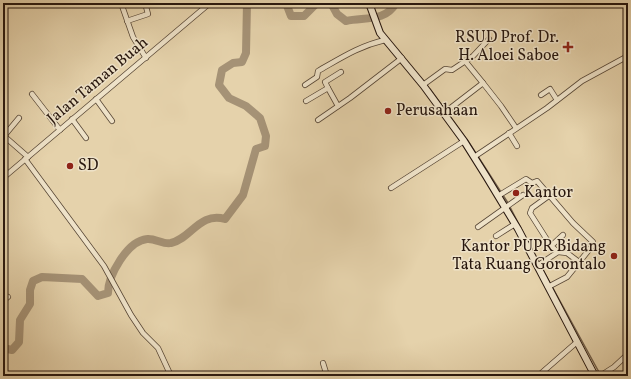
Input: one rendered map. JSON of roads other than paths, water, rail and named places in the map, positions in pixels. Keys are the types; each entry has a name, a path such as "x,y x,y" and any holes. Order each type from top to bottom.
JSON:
{"street":[{"path":"121,3 142,55 146,58"},
{"path":"127,21 148,14 145,3"},
{"name":"Jalan Taman Buah","path":"3,178 210,3"},
{"path":"369,3 376,26 385,40 426,83 446,111 464,141 477,155 501,194 515,224 540,265 595,376"},
{"path":"426,83 445,69 452,70 465,61 476,53 489,39"},
{"path":"305,85 318,77 318,71 361,46 385,40"},
{"path":"477,155 582,81 627,57"},
{"path":"318,120 402,58"},
{"path":"465,61 501,106 516,128"},
{"path":"338,106 325,82 341,72"},
{"path":"446,111 483,83"},
{"path":"306,101 328,88"},
{"path":"541,95 550,89 557,100"},
{"path":"32,94 60,130"},
{"path":"96,99 112,121"},
{"path":"19,118 4,136 26,158 112,277 131,315 143,333 158,348 171,376"},
{"path":"72,119 86,138"},
{"path":"509,132 517,146"},
{"path":"391,188 464,141"},
{"path":"501,194 527,179 531,183 538,182 567,216 593,242 593,245 567,277 550,286"},
{"path":"478,228 523,195"},
{"path":"550,195 532,208 530,212 552,246 558,252 567,253 579,262"},
{"path":"496,236 515,224"},
{"path":"552,246 563,236"},
{"path":"540,265 558,252"},
{"path":"3,301 8,297"},
{"path":"538,376 577,342"},
{"path":"602,375 628,354"},
{"path":"323,362 327,376"}],"waterway":[{"path":"3,348 12,350 19,342 20,320 30,304 30,290 33,281 42,277 82,279 98,296 108,293 111,278 115,269 120,260 132,246 147,239 171,243 185,236 202,222 216,218 225,219 243,195 256,149 265,146 266,136 260,118 246,106 229,98 219,85 222,70 233,63 242,62 246,53 247,3"},
{"path":"286,3 291,16 304,16 316,4 319,3"},
{"path":"331,3 337,14 346,21 381,16 392,9 396,3"},
{"path":"430,89 468,141 508,203"},
{"path":"510,207 528,242"},
{"path":"543,270 600,374"}],"place":[{"name":"RSUD Prof. Dr. H. Aloei Saboe","path":"568,47"},
{"name":"Perusahaan","path":"388,111"},
{"name":"SD","path":"70,166"},
{"name":"Kantor","path":"516,193"},
{"name":"Kantor PUPR Bidang Tata Ruang Gorontalo","path":"614,256"}]}
